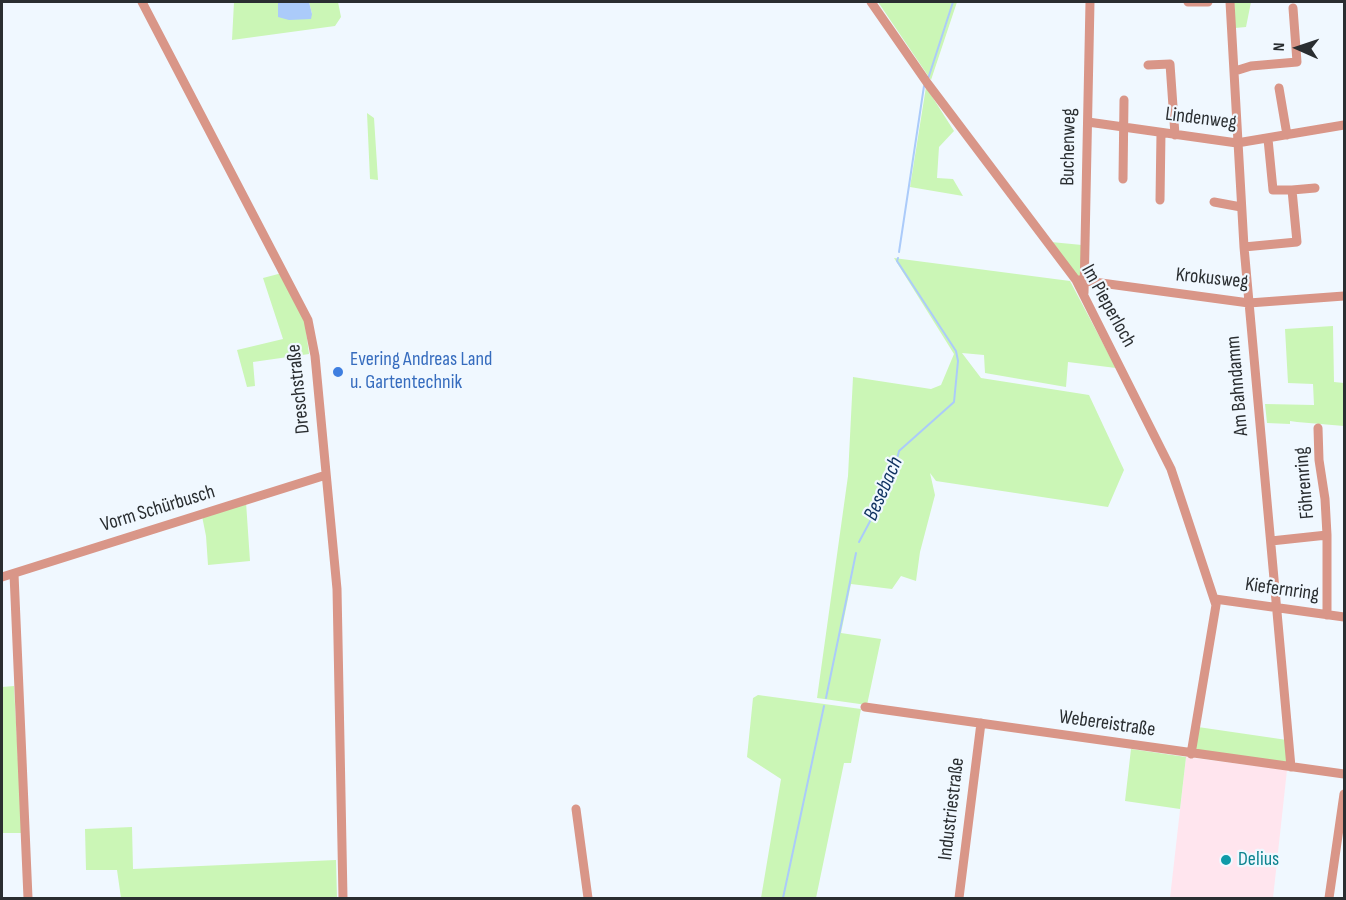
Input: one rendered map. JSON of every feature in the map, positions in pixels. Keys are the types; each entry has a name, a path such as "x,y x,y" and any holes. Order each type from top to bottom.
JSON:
{"street":[{"name":"Dreschstraße","path":"142,2 308,320 315,356 337,589 343,898"},
{"name":"Im Pieperloch","path":"872,2 928,84 1080,281"},
{"name":"Buchenweg","path":"1084,294 1080,281 1088,122 1090,2"},
{"path":"1188,2 1208,2"},
{"name":"Am Bahndamm","path":"1230,2 1244,247 1291,767"},
{"path":"1235,70 1251,66 1297,62 1293,8"},
{"path":"1148,65 1170,64 1175,135"},
{"path":"1279,88 1287,135"},
{"path":"1123,179 1124,100"},
{"name":"Lindenweg","path":"1088,122 1237,143 1344,125"},
{"path":"1160,200 1161,132"},
{"path":"1268,139 1273,190 1315,188"},
{"path":"1244,247 1297,242 1292,189"},
{"path":"1214,202 1241,207"},
{"name":"Krokusweg","path":"1080,281 1249,303 1344,296"},
{"name":"Im Pieperloch","path":"1084,294 1171,469 1215,599 1216,605 1191,754"},
{"name":"Föhrenring","path":"1318,428 1327,535 1327,615"},
{"name":"Vorm Schürbusch","path":"2,578 326,475"},
{"name":"Föhrenring","path":"1271,541 1327,535"},
{"path":"14,574 28,898"},
{"name":"Kiefernring","path":"1215,599 1344,617"},
{"name":"Webereistraße","path":"865,707 1344,774"},
{"name":"Industriestraße","path":"959,898 981,723"},
{"path":"1329,898 1343,820 1344,794"},
{"path":"576,809 588,898"}],"shaded area":[{"path":"1186,757 1287,770 1273,898 1170,898"}],"green space":[{"path":"234,2 278,2 312,14 309,2 338,2 341,17 335,26 232,40"},
{"path":"878,2 957,2 931,80"},
{"path":"1234,2 1251,2 1246,27 1235,28"},
{"path":"926,87 954,131 939,147 937,178 953,179 963,196 910,187"},
{"path":"367,113 374,118 378,180 370,179"},
{"path":"1051,242 1082,245 1081,276 1078,277"},
{"path":"894,258 1070,281 1116,368 1068,362 1066,387 985,373 984,355 962,353 981,378 1089,395 1124,470 1108,507 936,481 930,473 935,495 920,552 916,581 901,576 892,589 851,584 841,633 881,639 867,705 817,698 848,476 853,377 931,389 941,385 954,354"},
{"path":"282,273 305,323 309,354 253,362 255,386 247,387 237,350 283,339 263,278"},
{"path":"1333,326 1334,382 1344,383 1344,426 1290,421 1290,424 1267,423 1265,404 1314,405 1313,384 1288,383 1285,329"},
{"path":"246,502 250,561 208,565 202,516"},
{"path":"14,686 22,833 2,833 2,687"},
{"path":"758,695 861,709 851,763 844,763 816,898 761,898 781,779 747,757 753,698"},
{"path":"1198,727 1287,740 1289,764 1195,751"},
{"path":"1131,749 1186,757 1180,809 1125,801"},
{"path":"132,827 133,869 336,860 337,898 121,898 117,870 86,870 85,829"}],"water":[{"path":"278,2 309,2 311,19 289,20 278,17"}],"waterway":[{"name":"Besebach","path":"928,79 953,2"},
{"name":"Besebach","path":"899,252 924,86"},
{"name":"Besebach","path":"859,542 891,482 899,451 954,402 958,361 956,351 897,261 898,258"},
{"name":"Besebach","path":"826,698 856,553"},
{"name":"Besebach","path":"783,898 824,706"}],"place":[{"name":"Evering Andreas Land u. Gartentechnik","path":"338,372"},
{"name":"Delius","path":"1226,860"}]}
